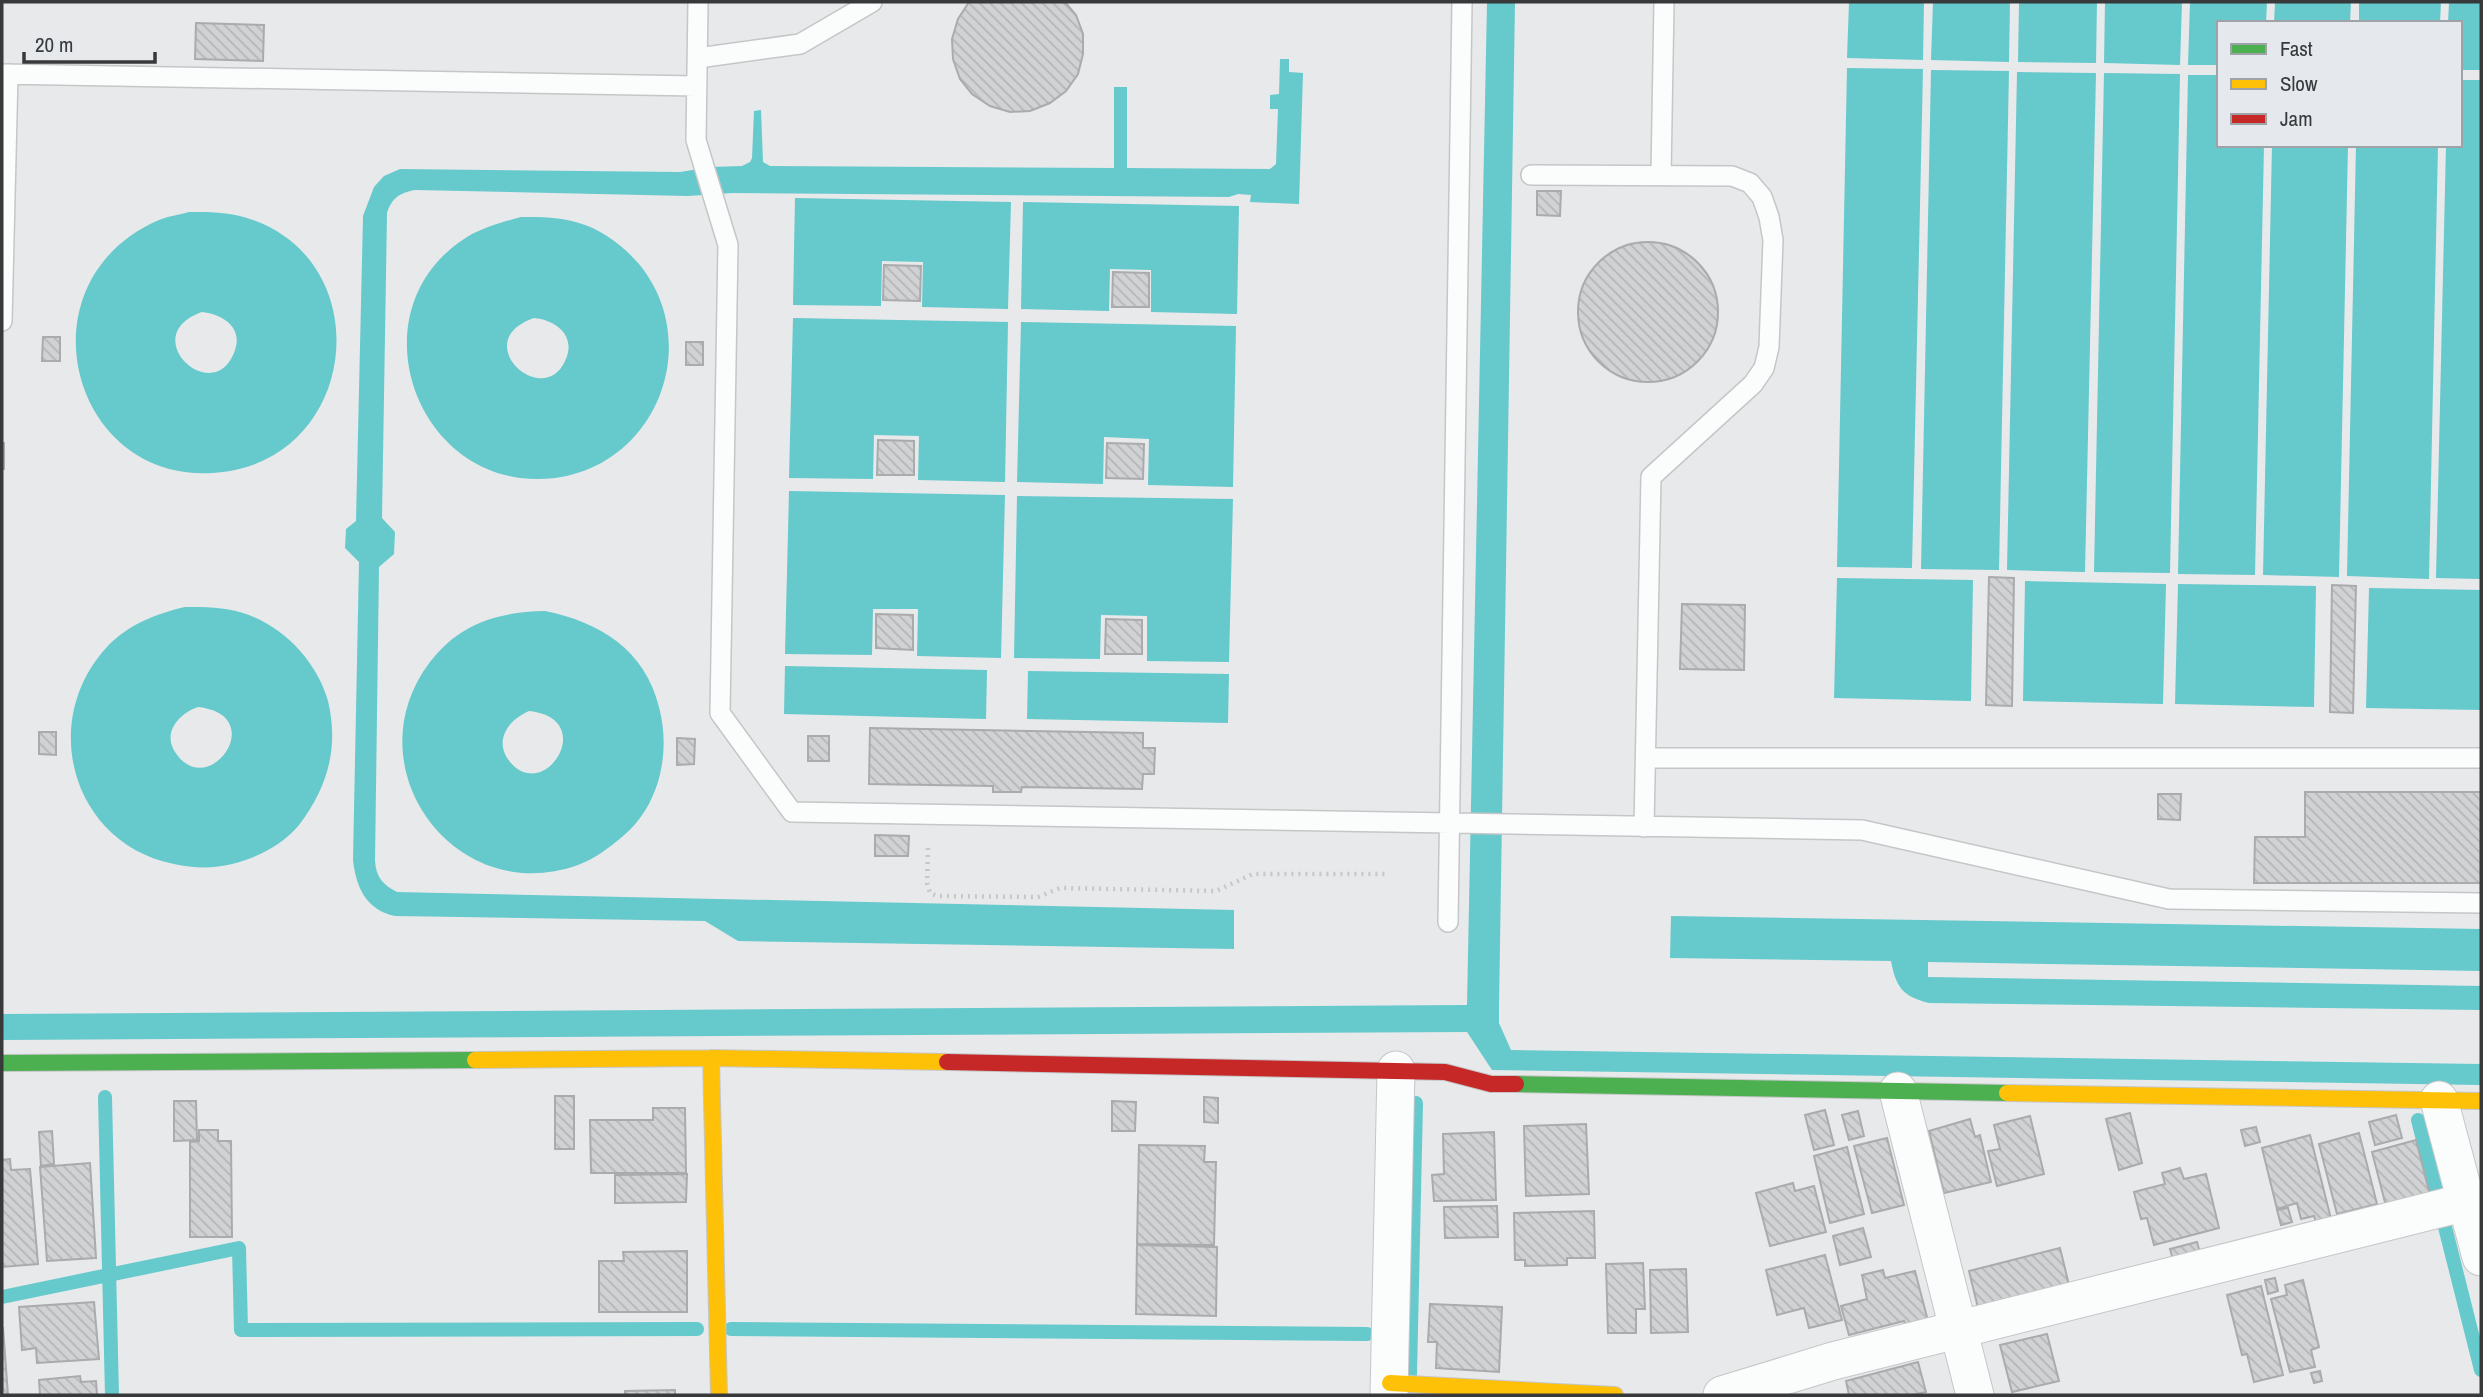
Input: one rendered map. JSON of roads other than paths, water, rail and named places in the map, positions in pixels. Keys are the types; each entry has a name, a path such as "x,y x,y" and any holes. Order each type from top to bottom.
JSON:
{"street":[{"path":"711,1058 719,1395"},
{"path":"2,1063 711,1058 1396,1070 1446,1072 1491,1084 2481,1101"},
{"path":"1396,1070 1390,1389 1615,1395"},
{"path":"1898,1091 1975,1395"},
{"path":"2438,1100 2481,1257"},
{"path":"1722,1395 1833,1361 2466,1202"}],"lane":[{"path":"698,2 696,140 728,245 720,713 792,812 1862,830 2169,899 2481,903"},
{"path":"698,58 800,44 872,2"},
{"path":"1448,922 1459,823 1462,2"},
{"path":"1661,175 1664,2"},
{"path":"2,321 5,74 697,86"},
{"path":"1531,175 1732,176 1750,183 1762,197 1773,240 1769,347 1764,369 1753,384 1651,477 1644,827"},
{"path":"1646,758 2481,758"}],"water":[{"path":"1487,2 1515,2 1499,1007 1499,1023 1511,1050 2481,1064 2481,1085 1492,1070 1467,1032 2,1040 2,1014 1467,1005"},
{"path":"1849,2 1924,2 1923,60 1847,58"},
{"path":"1933,2 2010,2 2009,62 1931,60"},
{"path":"2019,2 2097,2 2096,63 2018,62"},
{"path":"2105,2 2182,2 2180,65 2104,63"},
{"path":"2190,2 2267,2 2266,21 2217,21 2217,65 2188,65"},
{"path":"2275,2 2351,2 2350,21 2274,21"},
{"path":"2359,2 2441,2 2440,21 2359,21"},
{"path":"2449,2 2481,2 2481,70 2462,70 2462,21 2448,21"},
{"path":"1280,59 1289,59 1289,72 1303,73 1299,204 1250,202 1251,195 1238,194 1229,197 732,193 688,196 415,190 397,197 387,213 382,518 395,532 394,554 379,567 375,861 377,872 384,883 397,892 1234,910 1234,949 738,941 705,921 395,916 370,903 360,888 353,860 359,562 345,548 346,529 356,521 363,216 374,187 384,176 400,169 680,172 742,166 752,158 754,111 761,110 763,162 770,166 1114,168 1114,87 1127,87 1127,168 1270,169 1276,164 1278,109 1270,109 1270,95 1279,94"},
{"path":"1847,68 1923,69 1912,568 1837,567"},
{"path":"1931,70 2009,71 1999,570 1921,569"},
{"path":"2017,72 2096,73 2085,572 2007,570"},
{"path":"2104,73 2180,74 2170,573 2094,572"},
{"path":"2188,75 2217,75 2217,147 2264,147 2255,575 2178,574"},
{"path":"2462,80 2481,80 2481,579 2436,578 2446,147 2462,147"},
{"path":"2272,147 2348,147 2339,577 2263,575"},
{"path":"2356,147 2438,147 2429,579 2347,576"},
{"path":"795,198 1011,202 1008,309 922,307 923,262 882,261 881,306 793,305"},
{"path":"1023,202 1239,206 1237,314 1151,312 1151,270 1110,269 1109,311 1021,309"},
{"path":"189,212 240,216 289,240 318,273 334,312 336,354 326,395 303,431 269,458 223,472 171,469 129,450 98,417 80,377 76,332 87,288 114,249 159,220","holes":["202,312 229,323 237,342 225,367 212,373 198,371 186,362 177,350 176,336 183,323"]},
{"path":"521,217 572,221 612,239 639,264 658,295 668,329 668,363 660,396 644,425 620,450 591,468 555,478 507,476 467,458 436,428 415,391 407,350 412,308 432,269 467,237","holes":["534,318 542,319 563,331 567,337 568,352 555,374 541,378 528,375 516,366 509,355 507,341 515,328"]},
{"path":"793,318 1008,322 1005,482 918,480 919,436 874,435 873,479 789,478"},
{"path":"1021,322 1236,326 1233,487 1148,485 1149,439 1104,437 1103,484 1017,482"},
{"path":"789,491 1005,495 1001,658 917,656 918,609 873,609 872,655 785,654"},
{"path":"1017,496 1233,499 1229,662 1147,661 1147,616 1101,615 1100,659 1014,658"},
{"path":"1837,578 1973,580 1971,701 1834,698"},
{"path":"2025,581 2166,584 2163,704 2023,701"},
{"path":"2178,584 2316,586 2314,707 2175,704"},
{"path":"2369,588 2481,590 2481,710 2366,708"},
{"path":"207,607 229,610 243,613 271,626 296,646 307,659 323,686 328,701 331,750 324,781 309,811 293,832 277,845 225,866 174,864 139,852 111,832 90,807 77,777 71,744 74,711 85,678 106,648 123,633 152,617 174,610","holes":["198,707 219,713 230,725 232,738 226,752 216,762 203,768 188,765 172,745 171,737 175,724"]},
{"path":"545,611 584,623 602,631 631,654 652,687 659,707 664,742 663,760 654,794 646,810 622,837 584,863 533,873 491,866 456,848 428,819 409,784 402,744 409,702 430,662 442,649 467,629 481,622","holes":["529,711 550,717 560,728 563,741 559,755 550,766 538,773 524,772 510,762 505,754 505,732 515,720"]},
{"path":"785,666 987,670 986,719 784,714"},
{"path":"1028,671 1229,674 1228,723 1027,719"},
{"path":"1671,916 2481,929 2481,971 1928,962 1928,977 2481,986 2481,1010 1929,1003 1912,997 1902,989 1895,978 1891,961 1670,958"}],"waterway":[{"path":"105,1097 112,1395"},
{"path":"1410,1374 1416,1103"},
{"path":"2418,1120 2438,1199"},
{"path":"2443,1219 2481,1370"},
{"path":"2,1297 239,1248 241,1330 697,1329"},
{"path":"731,1329 1367,1334"}]}
